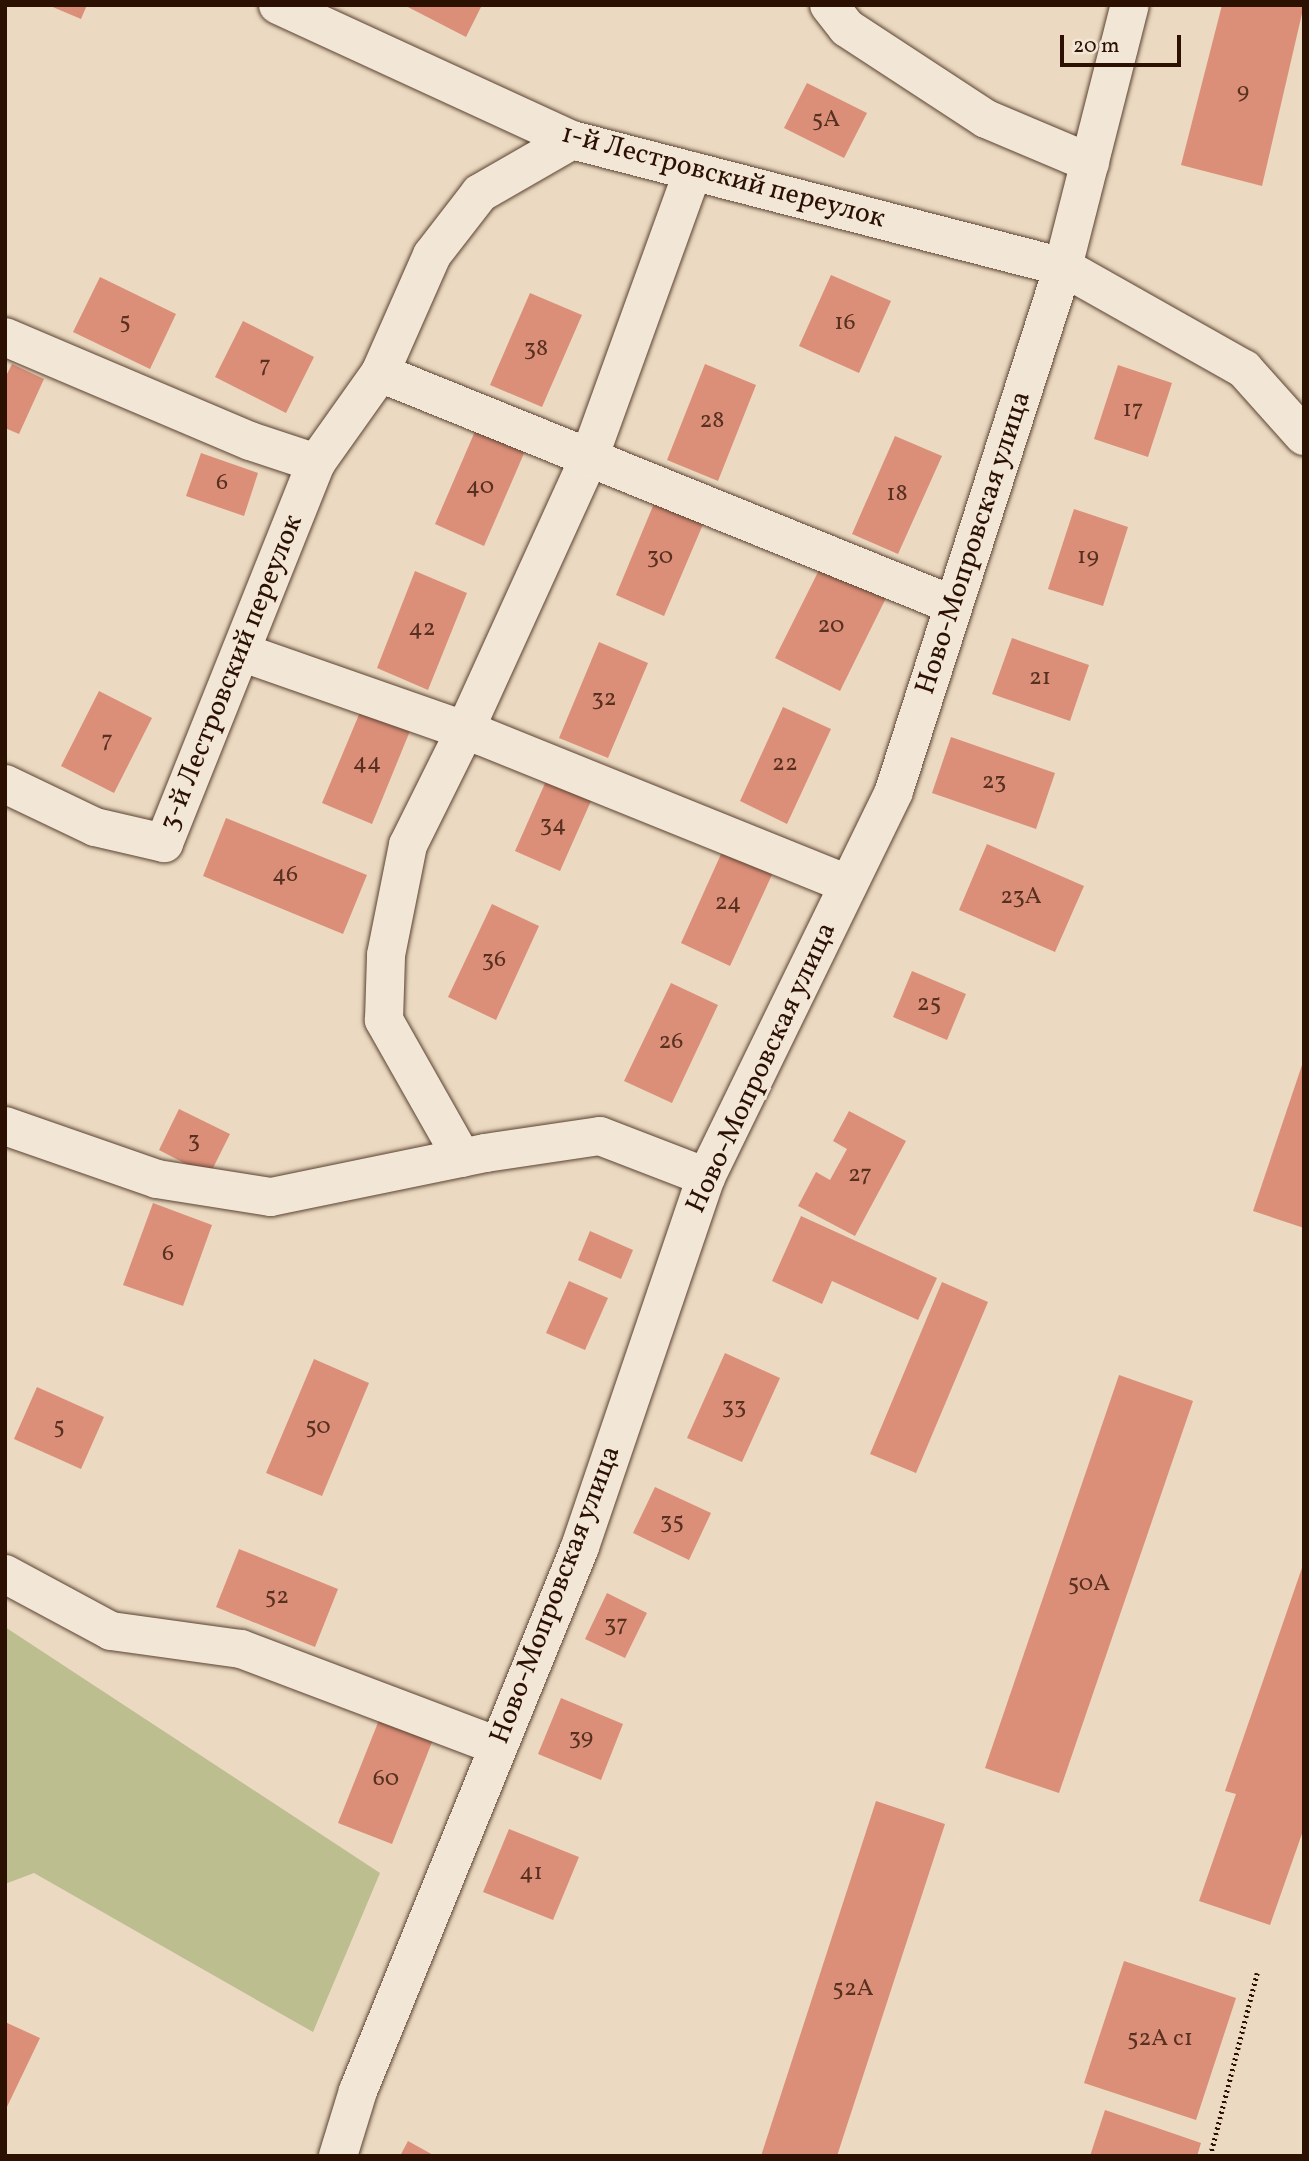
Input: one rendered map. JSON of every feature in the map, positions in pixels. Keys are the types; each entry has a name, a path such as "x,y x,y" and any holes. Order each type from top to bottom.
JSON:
{"street":[{"name":"1-й Лестровский переулок","path":"278,5 572,140 1063,267 1244,369 1304,436"},
{"path":"829,5 847,28 985,119 1090,163"},
{"name":"Ново-Мопровская улица","path":"338,2156 358,2091 580,1547 706,1177 894,791 1063,267 1130,5"},
{"name":"3-й Лестровский переулок","path":"5,784 95,827 163,843 316,463 380,373 432,255 480,193 572,140"},
{"path":"462,1158 384,1020 386,955 408,845 466,730 589,458 693,171"},
{"path":"5,337 250,441 316,463"},
{"path":"380,373 953,605"},
{"path":"241,652 466,730 848,884"},
{"path":"5,1126 158,1179 271,1197 462,1158 600,1136 706,1177"},
{"path":"5,1574 111,1631 242,1649 498,1746"}],"path":[{"path":"1210,2156 1257,1973"}],"green space":[{"path":"5,1627 380,1873 313,2032 34,1873 5,1884"}],"building":[{"path":"48,5 87,5 81,19"},
{"path":"404,5 482,5 466,37"},
{"path":"1222,5 1304,5 1262,186 1181,165"},
{"path":"807,83 867,113 844,158 784,128"},
{"path":"831,275 891,301 859,373 799,346"},
{"path":"100,277 176,314 150,369 73,332"},
{"path":"530,293 582,315 542,407 490,385"},
{"path":"243,321 314,357 286,413 215,377"},
{"path":"12,364 44,379 19,434 5,428 5,378"},
{"path":"705,364 756,385 718,481 667,460"},
{"path":"1118,365 1172,383 1148,457 1094,439"},
{"path":"476,429 525,451 484,546 435,524"},
{"path":"895,436 942,456 898,554 852,534"},
{"path":"201,453 258,473 244,516 186,496"},
{"path":"655,501 704,522 664,616 616,595"},
{"path":"1074,509 1128,527 1103,606 1048,589"},
{"path":"822,564 887,596 840,691 775,658"},
{"path":"415,571 467,593 428,690 377,668"},
{"path":"1012,638 1089,665 1070,721 992,694"},
{"path":"599,642 648,663 608,758 559,738"},
{"path":"99,691 152,718 114,793 61,766"},
{"path":"363,705 412,726 372,824 322,803"},
{"path":"783,707 831,729 787,824 740,801"},
{"path":"951,737 1055,773 1036,829 932,793"},
{"path":"546,781 591,801 560,871 515,851"},
{"path":"226,818 367,875 343,934 203,876"},
{"path":"726,843 776,866 730,966 681,943"},
{"path":"987,844 1084,886 1055,952 959,910"},
{"path":"492,904 539,926 496,1020 448,997"},
{"path":"912,971 966,994 947,1040 893,1017"},
{"path":"671,983 718,1005 672,1103 624,1081"},
{"path":"1304,1062 1304,1228 1253,1211"},
{"path":"179,1109 230,1134 209,1176 159,1150"},
{"path":"849,1111 906,1141 855,1236 798,1206 816,1172 830,1180 847,1149 833,1141"},
{"path":"153,1203 212,1225 183,1306 123,1285"},
{"path":"801,1216 937,1278 918,1320 832,1281 822,1304 772,1281"},
{"path":"590,1231 633,1250 621,1279 578,1260"},
{"path":"569,1281 608,1298 585,1350 546,1333"},
{"path":"942,1282 988,1302 916,1473 870,1454"},
{"path":"725,1353 780,1378 742,1462 687,1438"},
{"path":"314,1359 369,1383 322,1496 266,1473"},
{"path":"1119,1375 1193,1401 1059,1793 985,1768"},
{"path":"37,1387 104,1417 81,1469 14,1439"},
{"path":"655,1487 711,1513 689,1560 633,1533"},
{"path":"239,1549 338,1589 315,1647 216,1607"},
{"path":"1304,1562 1304,1828 1270,1925 1199,1901 1236,1794 1225,1791"},
{"path":"607,1593 647,1613 625,1658 585,1639"},
{"path":"561,1698 623,1724 601,1780 538,1754"},
{"path":"381,1715 434,1737 392,1844 338,1823"},
{"path":"876,1801 945,1824 837,2156 761,2156"},
{"path":"509,1829 579,1857 553,1920 483,1892"},
{"path":"1124,1961 1236,1998 1196,2120 1084,2083"},
{"path":"5,2022 40,2038 5,2111"},
{"path":"1105,2110 1201,2143 1197,2156 1090,2156"},
{"path":"408,2141 435,2156 400,2156"}]}
